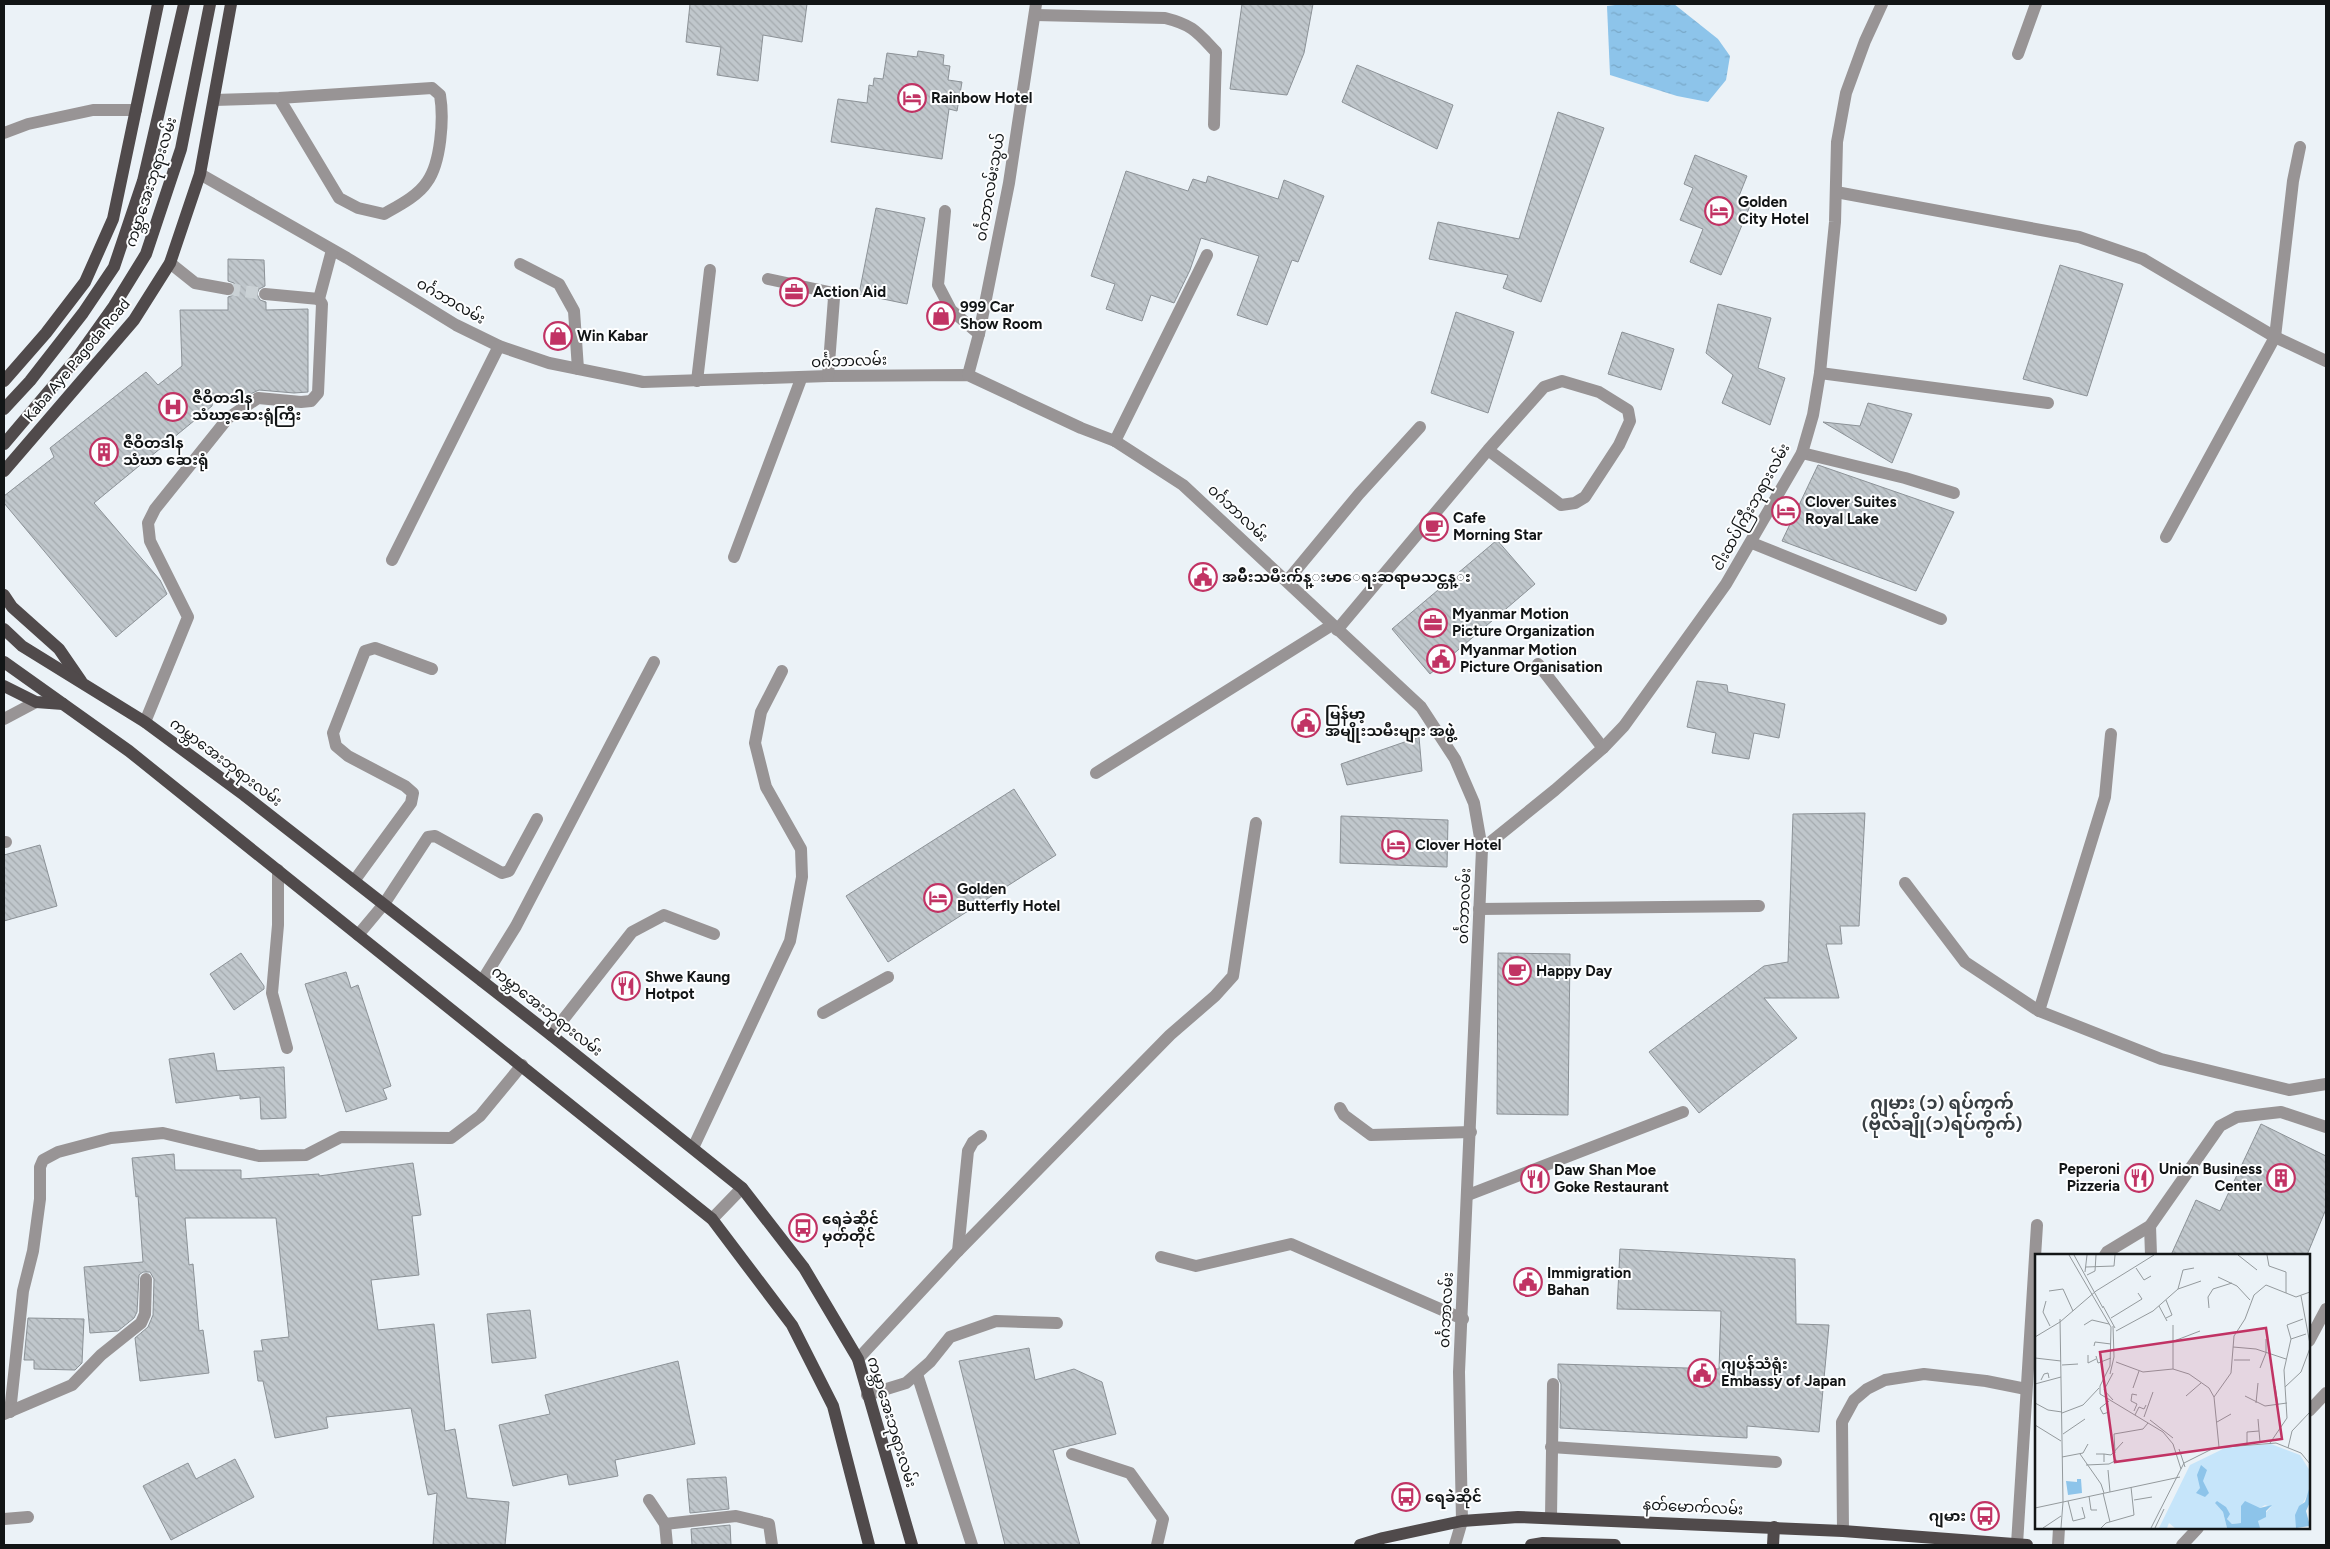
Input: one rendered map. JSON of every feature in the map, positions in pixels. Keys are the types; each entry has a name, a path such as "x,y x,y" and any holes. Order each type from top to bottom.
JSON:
{"main road":[{"path":"4,381 65,310 85,282 99,254 113,219 158,4"},
{"name":"ကမ္ဘာအေးဘုရားလမ်း","path":"4,409 30,381 83,313 114,267 143,181 184,4"},
{"name":"ကမ္ဘာအေးဘုရားလမ်း","path":"4,444 77,358 114,306 146,254 181,148 210,4"},
{"name":"Kaba Aye Pagoda Road","path":"4,471 134,320 170,263 200,174 231,4"},
{"path":"4,595 12,607 59,649 86,687"},
{"name":"ကမ္ဘာအေးဘုရားလမ်း","path":"4,629 22,646 145,722 244,795 550,1034 742,1188 804,1268 858,1359 912,1545"},
{"path":"4,662 129,751 712,1219 792,1325 832,1406 869,1545"},
{"path":"4,686 36,702 63,704"},
{"name":"နတ်မောက်လမ်း","path":"1360,1545 1383,1538 1462,1521 1518,1517 1774,1527 2022,1545"},
{"path":"1773,1545 1774,1527"},
{"path":"1531,1545 1543,1543 1615,1545"}],"street":[{"name":"ငါးထပ်ကြီးဘုရားလမ်း","path":"1482,850 1604,748 1624,726 1726,584 1752,543 1802,453 1813,414 1820,373 1835,222 1837,142 1846,92 1865,41 1882,4"},
{"path":"2018,54 2036,4"},
{"path":"1035,9 1165,18 1185,23 1194,29 1216,52 1214,125"},
{"name":"ဝင်္ဂဘာလမ်းသွယ်","path":"968,375 979,334 1009,183 1035,9"},
{"path":"214,100 278,98 432,88 440,95 442,104 438,152 427,182 403,204 384,214 358,208 339,198 278,98"},
{"path":"4,133 28,124 93,110 136,110"},
{"path":"2166,537 2275,337 2293,181 2300,147"},
{"name":"ဝင်္ဂဘာလမ်း","path":"200,174 332,250 456,325 498,346 550,363 643,382 801,379 828,376 968,375 1081,428 1115,441 1183,485 1421,707 1455,759 1474,803 1482,850 1459,1372 1462,1521 1455,1545"},
{"path":"1836,192 2079,237 2143,259 2275,337 2326,360"},
{"path":"945,211 938,285 951,310 979,334"},
{"path":"145,722 188,616 150,540 148,523 155,509 228,418 258,398 301,402 311,401 318,393 322,304 319,299 332,250"},
{"path":"1115,441 1207,254"},
{"path":"170,263 195,283 228,289"},
{"path":"520,264 559,284 571,304 574,311 578,369"},
{"path":"697,381 710,270"},
{"path":"768,280 829,292 834,298 828,376"},
{"path":"265,294 319,299"},
{"path":"392,560 498,346"},
{"path":"1820,373 2048,403"},
{"path":"734,557 801,379"},
{"path":"1096,773 1335,627 1488,450 1544,387 1562,381 1599,392 1628,410 1630,421 1619,445 1586,497 1575,503 1562,505 1488,450"},
{"path":"1287,581 1359,494 1420,427"},
{"path":"1802,453 1905,478 1954,494"},
{"path":"1752,543 1942,619"},
{"path":"354,880 411,803 413,793 405,786 348,756 336,746 333,733 365,651 375,648 432,669"},
{"path":"482,981 516,926 654,662"},
{"path":"1538,664 1604,748"},
{"path":"693,1148 790,941 802,877 801,850 766,787 755,744 760,712 782,671"},
{"path":"4,719 36,702"},
{"path":"2039,1012 2104,797 2111,734"},
{"path":"358,935 384,904 428,837 435,836 502,873 509,871 537,819"},
{"path":"858,1359 958,1251 1170,1035 1215,996 1233,976 1256,823"},
{"path":"278,870 278,925 272,993 287,1048"},
{"path":"1905,882 1965,962 2039,1012 2161,1059 2289,1090 2326,1084"},
{"path":"1479,909 1759,906"},
{"path":"550,1034 632,932 664,915 714,934"},
{"path":"824,1013 888,976"},
{"path":"7,1413 23,1291 33,1250 40,1199 40,1167 43,1160 58,1152 111,1138 164,1133 259,1156 306,1155 342,1137 451,1138 480,1116 522,1065"},
{"path":"2281,1112 2289,1090"},
{"path":"1340,1108 1344,1115 1371,1135 1471,1132"},
{"path":"1468,1195 1683,1112"},
{"path":"2106,1254 2150,1226 2220,1126 2237,1117 2281,1112 2326,1127"},
{"path":"958,1251 968,1151 973,1142 981,1136"},
{"path":"712,1219 742,1188"},
{"path":"2022,1545 2026,1389 2036,1226"},
{"path":"2150,1226 2151,1254"},
{"path":"1161,1257 1196,1266 1291,1244 1462,1319"},
{"path":"7,1413 72,1385 102,1356 141,1323 145,1314 146,1279"},
{"path":"2310,1339 2326,1309"},
{"path":"867,1395 906,1383 930,1362 950,1337 996,1321 1057,1323"},
{"path":"917,1374 972,1545"},
{"path":"1843,1531 1842,1422 1854,1400 1866,1389 1885,1380 1924,1374 1986,1381 2026,1389"},
{"path":"1551,1518 1552,1384"},
{"path":"2310,1410 2326,1393"},
{"path":"1551,1447 1776,1462"},
{"path":"1072,1454 1130,1473 1163,1519 1157,1545"},
{"path":"649,1500 665,1524 666,1545"},
{"path":"665,1524 736,1516 769,1524 772,1545"},
{"path":"4,1519 28,1517"},
{"path":"2058,1545 2059,1529"},
{"path":"2182,1545 2197,1529"}],"water":[{"path":"1623,4 1674,4 1718,39 1730,56 1726,80 1708,102 1677,96 1610,75 1607,6"}],"building":[{"path":"690,4 807,4 802,42 763,35 758,81 717,75 721,47 686,42"},
{"path":"1242,4 1313,4 1304,53 1287,95 1230,89"},
{"path":"918,51 944,55 943,65 950,66 948,80 962,82 957,111 949,109 942,159 831,142 838,99 867,103 869,85 873,86 874,78 883,79 887,53 917,57"},
{"path":"1357,65 1453,105 1437,149 1342,102"},
{"path":"1558,112 1604,128 1541,302 1503,288 1508,275 1429,259 1438,222 1519,239"},
{"path":"1695,155 1747,176 1737,201 1750,206 1721,275 1690,262 1703,229 1680,220 1693,188 1684,184"},
{"path":"1126,171 1188,191 1193,179 1206,183 1208,176 1278,199 1284,180 1324,196 1298,262 1292,260 1267,325 1237,315 1259,256 1201,238 1190,270 1174,303 1151,295 1142,321 1106,309 1115,284 1091,276"},
{"path":"876,208 925,218 907,304 859,294"},
{"name":"ဇီဝိတဒါန သံဃာ ဆေးရုံ","path":"228,259 264,260 265,286 259,289 257,294 260,300 266,302 266,310 308,309 308,392 294,393 259,390 246,396 213,399 212,406 94,503 160,580 167,594 116,637 4,503 4,496 54,457 50,448 146,372 158,385 182,366 180,310 228,310 228,297 234,295 236,290 234,283 228,281"},
{"path":"2060,265 2123,284 2087,396 2023,379"},
{"path":"1718,304 1771,318 1758,368 1785,378 1770,425 1722,403 1733,375 1706,353"},
{"path":"1456,312 1514,332 1488,413 1431,393"},
{"path":"1622,332 1674,349 1661,390 1608,374"},
{"path":"1868,403 1912,414 1892,463 1823,422 1860,426"},
{"path":"1818,465 1954,512 1916,591 1782,541"},
{"path":"1497,540 1535,584 1430,674 1392,629"},
{"path":"1697,681 1727,685 1728,692 1785,704 1779,738 1754,733 1749,759 1712,753 1716,733 1687,727"},
{"path":"1419,737 1422,771 1347,785 1341,764"},
{"path":"1014,789 1056,855 888,962 846,896"},
{"path":"1865,813 1859,926 1840,926 1842,944 1826,944 1839,998 1764,998 1797,1038 1699,1113 1649,1052 1764,966 1788,962 1793,814"},
{"path":"1341,816 1448,820 1447,867 1340,863"},
{"path":"40,845 57,906 4,921 4,855"},
{"path":"241,953 264,986 264,989 234,1010 210,974"},
{"path":"1498,953 1570,954 1568,1115 1497,1114"},
{"path":"346,972 351,988 358,985 391,1086 383,1089 387,1099 346,1112 305,984"},
{"path":"214,1053 217,1071 284,1067 286,1118 261,1119 260,1097 240,1099 240,1095 176,1103 169,1059"},
{"name":"Union Business Center","path":"2261,1124 2326,1156 2326,1209 2307,1254 2171,1254 2196,1200 2220,1211"},
{"path":"174,1154 175,1170 241,1170 241,1179 319,1174 319,1176 413,1163 421,1215 412,1216 419,1275 371,1280 378,1330 434,1324 445,1431 455,1429 467,1498 509,1502 505,1545 433,1545 437,1493 428,1495 411,1408 326,1417 328,1428 275,1438 263,1381 258,1381 254,1351 263,1351 261,1340 289,1337 276,1218 185,1218 189,1265 193,1264 199,1331 203,1330 209,1373 140,1381 135,1338 148,1327 153,1315 154,1279 150,1272 143,1272 139,1275 137,1312 134,1318 118,1331 90,1333 84,1267 143,1262 138,1196 136,1197 132,1158"},
{"path":"1620,1249 1795,1259 1796,1324 1829,1325 1819,1432 1747,1426 1747,1438 1560,1428 1561,1384 1558,1378 1558,1364 1719,1369 1721,1311 1617,1309"},
{"path":"530,1310 536,1358 492,1363 487,1314"},
{"path":"28,1318 84,1319 82,1363 75,1370 34,1369 34,1360 24,1360"},
{"path":"1029,1348 1035,1380 1074,1369 1102,1382 1116,1434 1053,1450 1080,1545 1005,1545 959,1361"},
{"path":"678,1361 695,1444 615,1460 618,1476 569,1485 567,1474 513,1486 499,1425 550,1414 545,1395"},
{"path":"235,1459 254,1497 171,1540 143,1486 188,1463 196,1479"},
{"path":"726,1477 729,1509 690,1513 687,1479"},
{"path":"730,1525 731,1545 692,1545 691,1529"}],"tunnel":[{"path":"228,289 265,294"}],"place":[{"name":"Rainbow Hotel","path":"912,98"},
{"name":"Golden City Hotel","path":"1719,211"},
{"name":"Action Aid","path":"794,292"},
{"name":"999 Car Show Room","path":"941,316"},
{"name":"Win Kabar","path":"558,336"},
{"name":"ဇီဝိတဒါန သံဃာ့ဆေးရုံကြီး","path":"173,407"},
{"name":"ဇီဝိတဒါန သံဃာ ဆေးရုံ","path":"104,452"},
{"name":"Clover Suites Royal Lake","path":"1786,511"},
{"name":"Cafe Morning Star","path":"1434,527"},
{"name":"အမ်ိဳးသမီးက်န္းမာေရးဆရာမသင္တန္း","path":"1203,577"},
{"name":"Myanmar Motion Picture Organization","path":"1433,623"},
{"name":"Myanmar Motion Picture Organisation","path":"1441,659"},
{"name":"မြန်မာ့ အမျိုးသမီးများ အဖွဲ့","path":"1306,723"},
{"name":"Clover Hotel","path":"1396,845"},
{"name":"Golden Butterfly Hotel","path":"938,898"},
{"name":"Happy Day","path":"1517,971"},
{"name":"Shwe Kaung Hotpot","path":"626,986"},
{"name":"Peperoni Pizzeria","path":"2139,1178"},
{"name":"Union Business Center","path":"2281,1178"},
{"name":"Daw Shan Moe Goke Restaurant","path":"1535,1179"},
{"name":"ရေခဲဆိုင် မှတ်တိုင်","path":"803,1228"},
{"name":"Immigration Bahan","path":"1528,1282"},
{"name":"ဂျပန်သံရုံး Embassy of Japan","path":"1702,1373"},
{"name":"ရေခဲဆိုင်","path":"1406,1497"},
{"name":"ဂျမား","path":"1985,1516"}],"district":[{"name":"ဂျမား (၁) ရပ်ကွက် (ဗိုလ်ချို(၁)ရပ်ကွက်)","path":"1942,1113"}]}
